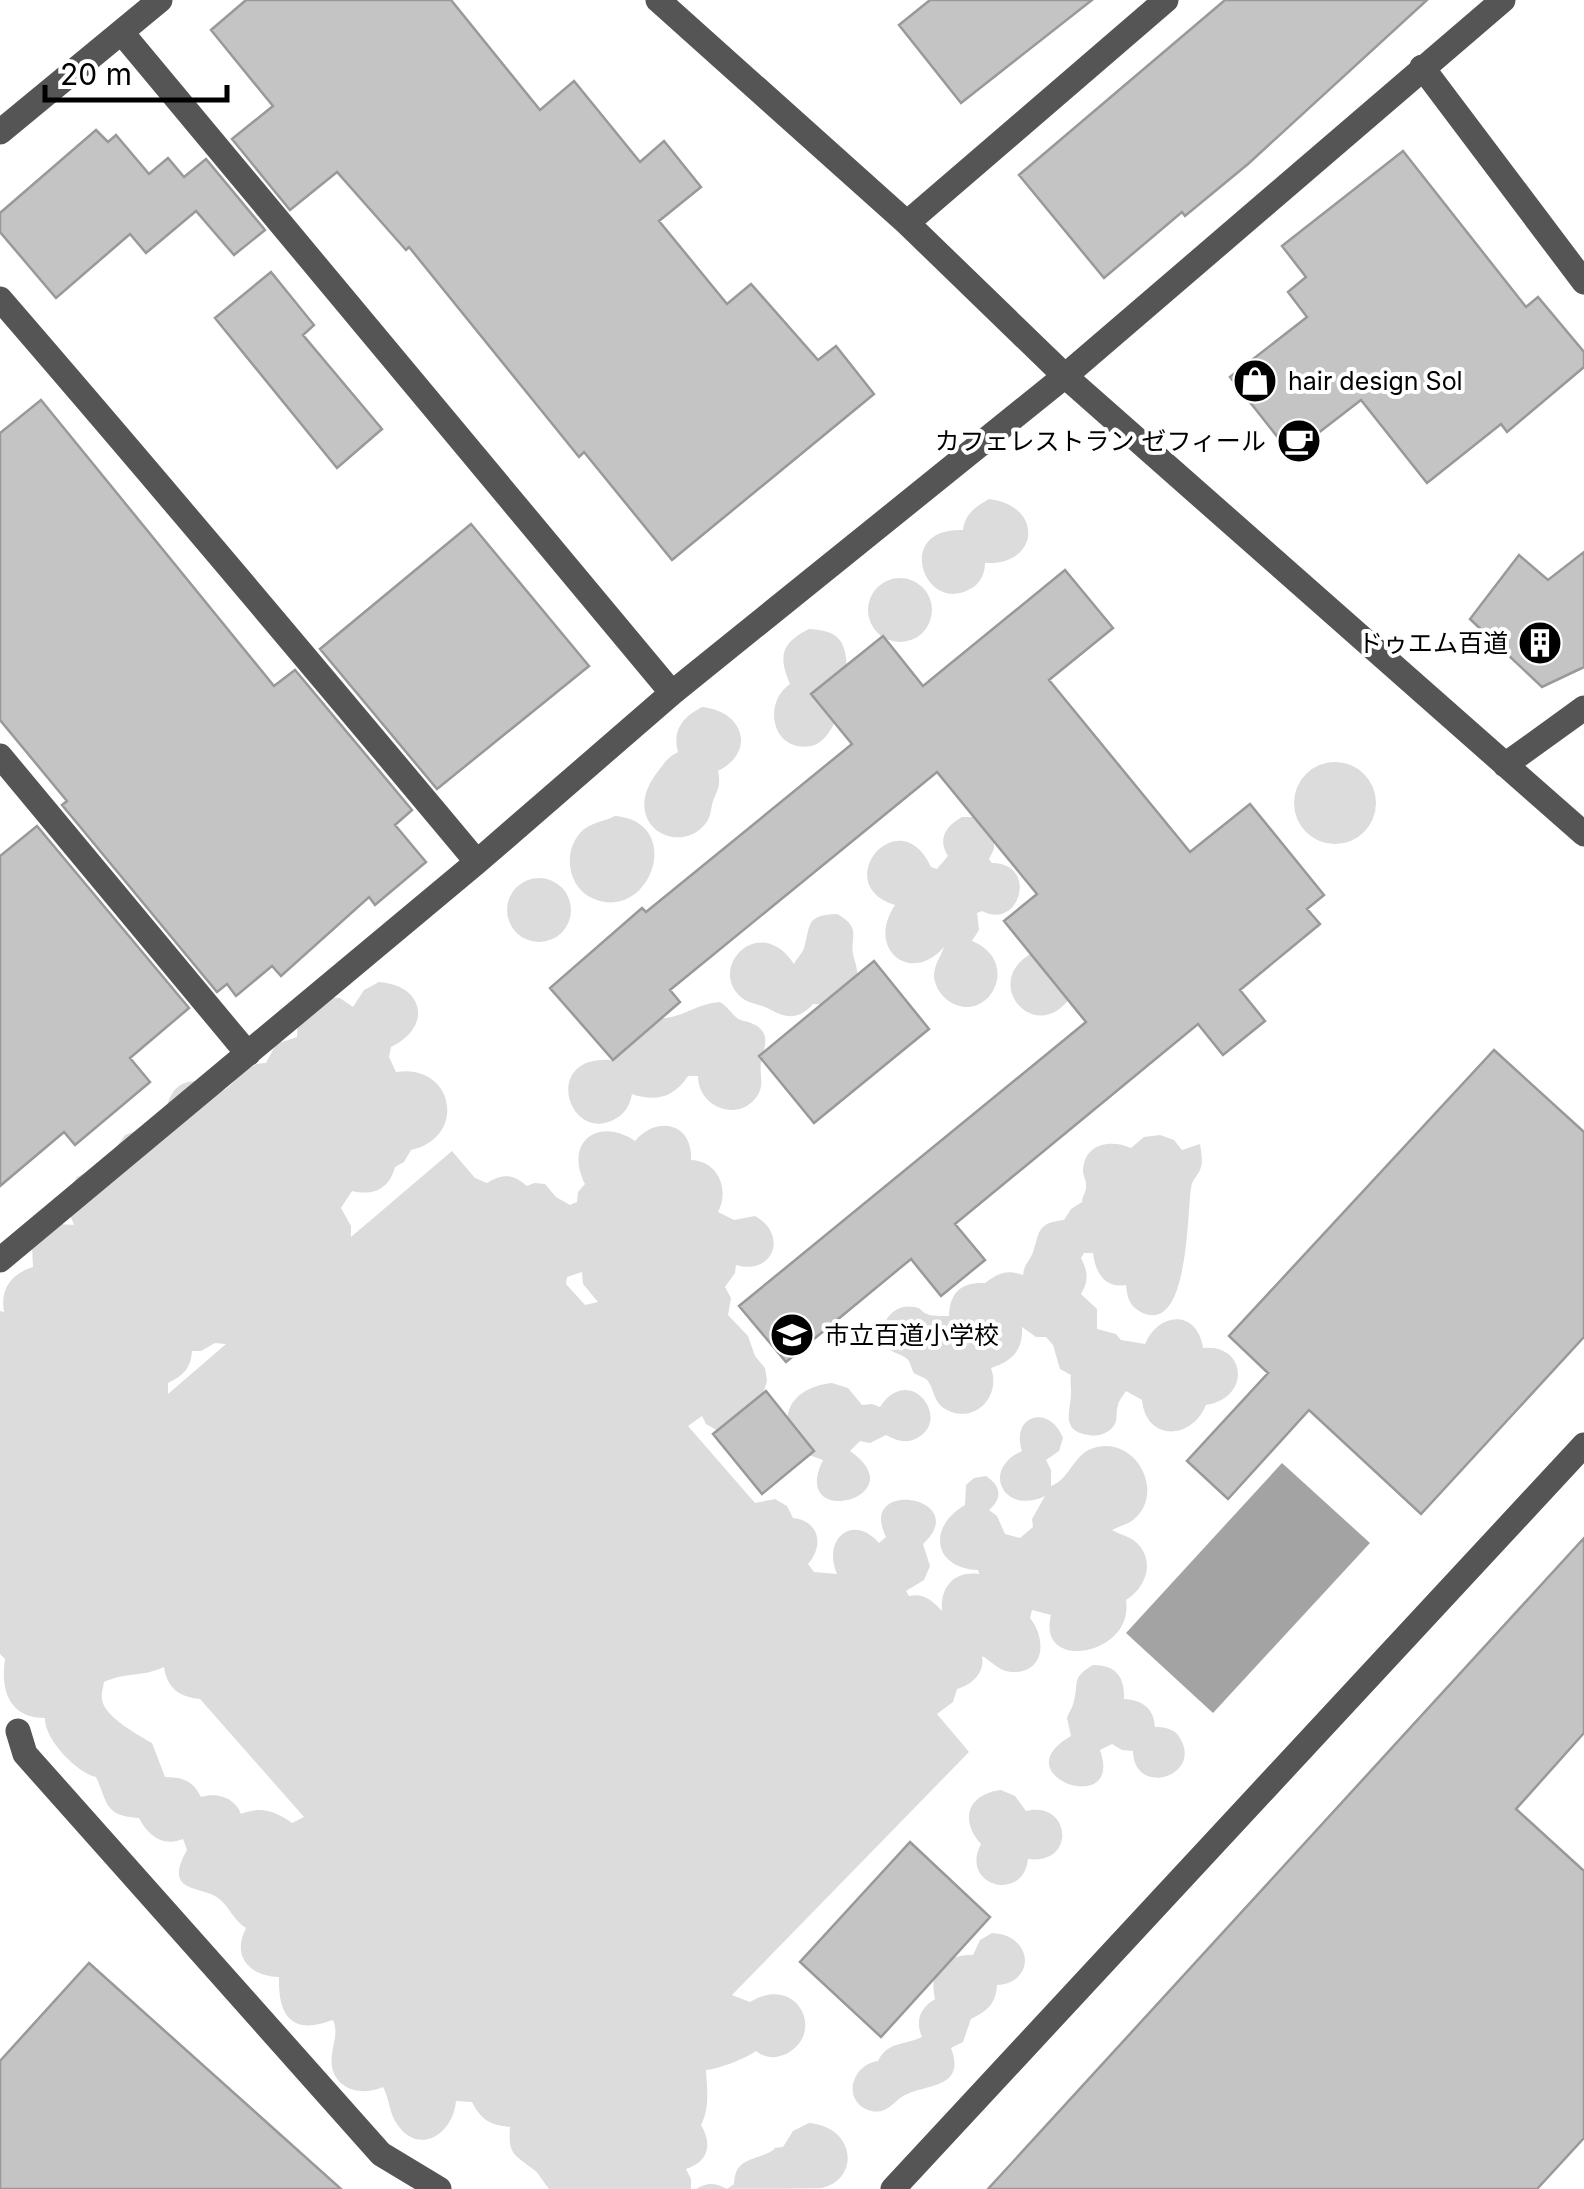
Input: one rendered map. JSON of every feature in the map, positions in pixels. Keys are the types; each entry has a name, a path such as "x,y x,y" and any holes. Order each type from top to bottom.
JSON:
{"street":[{"path":"0,132 160,0"},
{"path":"658,0 907,223 1064,376 1584,834"},
{"path":"907,223 1166,0"},
{"path":"2,1253 248,1054 672,694 1064,376 1503,0"},
{"path":"122,32 672,694"},
{"path":"1422,67 1584,282"},
{"path":"0,299 477,862"},
{"path":"1506,765 1584,708"},
{"path":"0,756 248,1054"},
{"path":"892,2189 1584,1445"},
{"path":"18,1731 25,1754 381,2154 439,2189"}],"shaded area":[{"path":"989,499 1020,512 1027,523 1025,546 1003,561 985,563 981,578 970,589 954,594 940,590 929,581 923,568 922,554 928,542 941,533 963,530 971,512"},
{"path":"900,578 923,587 932,610 923,633 900,642 877,633 868,610 877,587"},
{"path":"809,629 838,638 844,648 846,679 831,730 822,741 798,746 780,734 774,714 781,692 790,684 784,651"},
{"path":"702,707 727,716 740,733 741,743 730,763 718,771 718,786 706,823 695,833 669,836 648,821 644,808 646,792 663,764 678,752 681,725"},
{"path":"1327,762 1343,762 1369,780 1376,803 1373,819 1364,832 1343,844 1327,844 1301,826 1294,811 1294,795 1312,769"},
{"path":"615,816 637,822 650,835 654,852 652,869 643,886 630,897 612,902 592,898 577,886 570,859 581,832"},
{"path":"962,817 976,817 994,836 989,859 1007,866 1020,883 1014,905 1006,912 977,913 979,930 972,941 987,951 997,976 987,998 964,1007 947,1000 936,984 935,968 944,947 919,963 896,957 889,948 887,921 895,905 876,895 868,881 869,866 888,843 902,841 918,848 931,867 937,869 948,856 943,844 945,834"},
{"path":"539,878 562,887 571,910 562,933 539,942 516,933 507,910 516,887"},
{"path":"837,914 853,929 858,984 833,1005 813,1004 803,1013 788,1016 745,1000 732,986 733,961 741,950 766,943 780,949 794,964 814,919"},
{"path":"1036,951 1073,993 1059,1009 1044,1015 1030,1013 1012,993 1011,978 1019,964"},
{"path":"379,982 394,985 414,999 418,1018 404,1039 391,1047 389,1057 396,1072 416,1072 441,1089 447,1117 441,1131 429,1143 411,1150 404,1162 395,1167 385,1186 374,1191 352,1191 341,1208 351,1226 351,1237 452,1151 475,1178 487,1183 508,1176 527,1186 545,1184 570,1205 577,1202 578,1192 585,1184 579,1156 588,1138 608,1131 635,1141 663,1126 680,1131 686,1138 691,1160 715,1171 723,1194 718,1212 734,1220 755,1216 772,1233 774,1243 767,1259 749,1267 736,1265 725,1287 731,1298 728,1315 748,1336 755,1356 765,1368 763,1394 778,1404 781,1417 718,1431 706,1424 702,1416 688,1426 755,1503 775,1499 787,1506 793,1518 814,1529 816,1550 808,1564 814,1572 837,1574 834,1550 843,1534 859,1530 879,1543 886,1537 881,1518 886,1506 898,1500 912,1500 926,1505 935,1515 935,1528 923,1544 930,1566 924,1580 906,1591 909,1596 928,1599 942,1611 944,1594 951,1582 963,1575 979,1574 978,1570 952,1562 940,1545 945,1524 965,1505 966,1485 974,1478 986,1476 995,1484 998,1497 989,1510 997,1516 1005,1534 1020,1538 1033,1527 1032,1519 1045,1496 1018,1500 1002,1488 1000,1478 1009,1459 1022,1451 1021,1429 1033,1418 1049,1420 1063,1438 1059,1451 1046,1460 1051,1470 1051,1486 1063,1478 1082,1454 1111,1446 1135,1459 1147,1483 1143,1509 1131,1521 1112,1530 1139,1545 1147,1568 1143,1582 1126,1600 1125,1619 1116,1634 1102,1645 1071,1651 1058,1645 1050,1633 1051,1615 1032,1610 1030,1618 1039,1636 1040,1654 1031,1667 1006,1671 982,1656 976,1677 957,1689 953,1702 937,1714 969,1752 732,1995 750,2002 767,1995 793,2000 805,2021 804,2033 798,2045 782,2056 756,2051 706,2070 707,2105 701,2125 707,2146 704,2157 686,2169 691,2189 549,2189 535,2170 514,2153 510,2127 487,2120 472,2102 456,2101 448,2123 433,2137 424,2140 405,2134 394,2120 383,2087 360,2091 339,2082 331,2061 333,2020 308,2025 291,2020 281,2003 279,1977 252,1969 242,1956 246,1928 218,1898 181,1881 180,1864 187,1850 183,1839 163,1841 152,1835 139,1818 113,1811 96,1777 80,1769 56,1745 45,1718 23,1713 6,1692 5,1659 0,1654 0,1311 4,1312 6,1290 13,1278 33,1267 32,1246 58,1224 74,1225 67,1208 68,1191 77,1177 93,1169 125,1135 165,1120 176,1089 191,1081 223,1091 247,1069 266,1063 276,1044 297,1037 298,1019 323,997 340,998 353,1007 364,990","holes":["582,1272 583,1284 598,1302 585,1305 566,1284 567,1277","215,1343 226,1344 168,1394 168,1383 185,1371 192,1351","164,1667 175,1690 200,1699 304,1817 292,1823 268,1811 241,1814 225,1798 201,1797 187,1781 165,1777 152,1743 115,1719 102,1698 104,1682"]},
{"path":"720,1002 738,1019 758,1027 765,1035 760,1089 751,1103 732,1110 722,1108 705,1097 698,1076 688,1076 677,1089 663,1096 632,1094 622,1115 599,1124 585,1120 575,1110 569,1097 569,1083 575,1071 589,1062 611,1060 611,1051 649,1017 669,1017"},
{"path":"1160,1135 1174,1140 1182,1150 1200,1144 1202,1156 1191,1188 1182,1270 1168,1308 1155,1315 1139,1311 1129,1300 1126,1285 1107,1282 1099,1273 1093,1253 1084,1253 1081,1258 1086,1280 1081,1294 1097,1309 1097,1329 1116,1334 1121,1340 1145,1344 1159,1326 1177,1319 1186,1321 1199,1335 1203,1348 1217,1349 1235,1362 1237,1383 1231,1392 1206,1405 1191,1425 1170,1431 1152,1423 1142,1400 1126,1391 1112,1428 1092,1436 1079,1433 1069,1418 1071,1375 1060,1369 1053,1345 1046,1337 1036,1337 1022,1327 1015,1354 991,1368 993,1388 984,1404 959,1414 944,1408 928,1381 914,1373 907,1359 888,1347 883,1332 887,1318 906,1307 929,1315 949,1316 952,1301 963,1287 985,1283 1003,1273 1023,1275 1041,1229 1064,1220 1082,1202 1088,1154 1107,1144 1131,1148 1144,1137"},
{"path":"832,1383 848,1388 862,1405 880,1407 891,1395 903,1390 923,1398 929,1408 927,1429 917,1438 901,1441 886,1435 870,1443 860,1441 850,1451 867,1468 870,1482 862,1493 849,1500 834,1501 822,1495 817,1482 823,1460 806,1454 788,1425 794,1400 815,1387"},
{"path":"1282,1463 1370,1543 1213,1713 1126,1633"},
{"path":"1093,1665 1113,1670 1123,1684 1124,1699 1146,1706 1155,1727 1170,1729 1179,1736 1185,1753 1175,1772 1165,1777 1144,1774 1136,1765 1133,1751 1112,1744 1100,1750 1103,1771 1096,1783 1068,1784 1056,1776 1049,1765 1053,1751 1071,1736 1067,1718 1077,1681"},
{"path":"1001,1790 1015,1796 1026,1811 1041,1810 1052,1815 1062,1833 1055,1852 1044,1858 1028,1859 1024,1873 1005,1885 985,1879 978,1870 976,1858 981,1844 969,1817 981,1797"},
{"path":"992,1933 1016,1942 1025,1959 1024,1968 1010,1982 997,1985 990,2006 971,2019 963,2042 951,2048 954,2070 950,2077 902,2096 881,2111 860,2105 853,2090 862,2068 878,2061 891,2047 922,2037 919,2020 922,2011 935,1999 934,1980 941,1966 954,1958 973,1955 980,1940"},
{"path":"809,2123 825,2127 844,2143 847,2165 843,2175 822,2188 727,2189 734,2184 741,2165 783,2147 793,2131"},
{"path":"712,2184 727,2189 696,2189"}],"building":[{"path":"246,0 451,0 540,110 574,81 640,162 664,141 701,187 659,221 727,304 751,284 818,360 836,346 874,394 672,560 584,452 579,457 409,247 406,250 337,172 290,210 232,139 273,106 211,30"},
{"path":"930,0 1092,0 961,103 899,25"},
{"path":"1225,0 1427,0 1248,164 1185,216 1182,212 1104,278 1019,175"},
{"path":"96,130 108,142 116,135 149,174 168,158 184,177 206,159 265,230 234,255 196,211 146,253 130,234 56,298 0,232 0,213"},
{"path":"1403,151 1526,307 1538,297 1584,352 1584,367 1507,432 1501,424 1427,483 1361,400 1291,454 1230,377 1307,317 1288,292 1306,277 1282,246"},
{"path":"271,272 314,325 303,335 382,429 337,468 215,318"},
{"path":"41,400 274,686 295,670 412,810 395,825 426,862 375,905 369,897 281,976 272,966 236,996 227,984 217,992 62,805 67,801 0,720 0,433"},
{"path":"471,524 589,666 437,789 320,649"},
{"name":"ドゥエム百道","path":"1584,552 1584,667 1542,687 1470,619 1519,555 1548,580"},
{"path":"1065,570 1113,628 1049,680 1190,852 1250,804 1324,895 1307,909 1320,924 1240,990 1265,1021 1223,1055 1198,1024 955,1224 985,1260 941,1296 911,1259 786,1362 739,1306 1086,1022 1004,921 1037,894 937,772 670,990 680,1002 613,1060 550,988 642,908 646,912 852,744 811,694 883,636 923,686"},
{"path":"37,826 189,1008 130,1058 150,1082 75,1145 64,1132 0,1186 0,856"},
{"path":"874,961 929,1029 814,1123 759,1056"},
{"path":"1494,1050 1584,1132 1584,1337 1421,1514 1309,1410 1228,1499 1187,1461 1268,1373 1229,1336"},
{"path":"766,1391 814,1451 762,1494 713,1434"},
{"path":"1584,1538 1584,1733 1516,1809 1584,1871 1584,2138 1537,2189 988,2189"},
{"path":"910,1842 990,1917 881,2037 800,1962"},
{"path":"89,1963 341,2189 0,2189 0,2061"}],"place":[{"name":"hair design Sol","path":"1255,381"},
{"name":"カフェレストラン ゼフィール","path":"1299,441"},
{"name":"ドゥエム百道","path":"1540,643"},
{"name":"市立百道小学校","path":"792,1335"}]}
